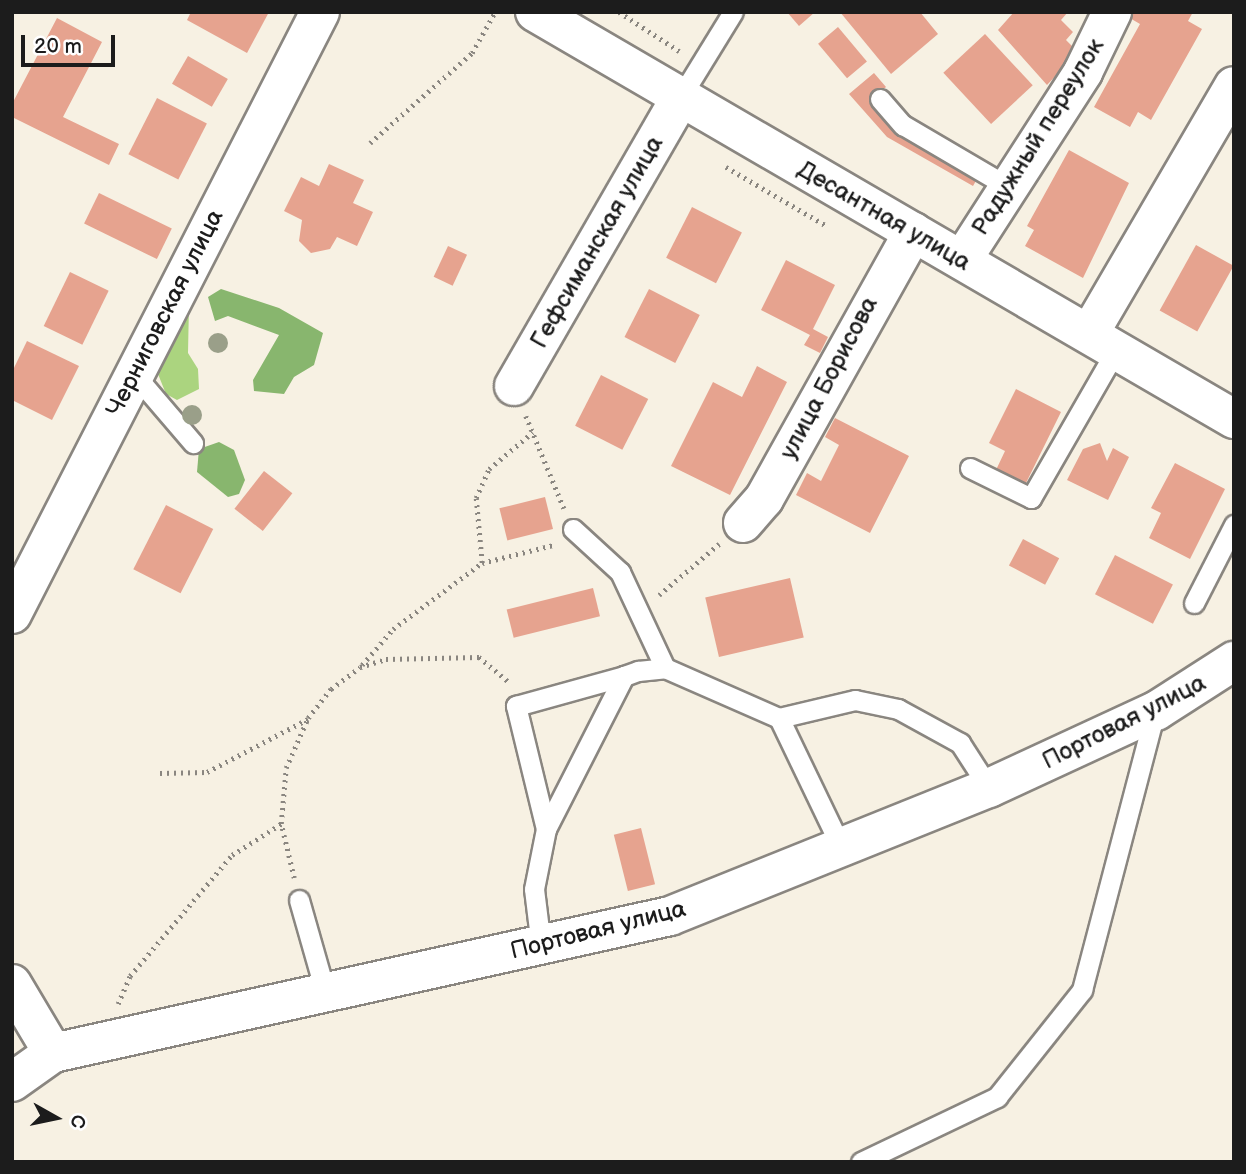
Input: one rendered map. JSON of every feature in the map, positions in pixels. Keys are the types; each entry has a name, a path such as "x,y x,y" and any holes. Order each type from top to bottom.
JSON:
{"street":[{"name":"Черниговская улица","path":"12,614 320,12"},
{"name":"Десантная улица","path":"535,12 1234,419"},
{"name":"Радужный переулок","path":"962,260 1007,186 1083,72 1112,12"},
{"path":"1103,342 1234,86"},
{"name":"Гефсиманская улица","path":"514,386 680,98"},
{"name":"улица Борисова","path":"743,523 777,478 913,232"},
{"name":"Портовая улица","path":"12,1082 52,1053 121,1042 670,916 840,845 989,788 1156,711 1234,661"},
{"path":"12,984 52,1053"}],"lane":[{"path":"680,98 697,63 733,12"},
{"path":"880,99 902,125 1007,186"},
{"path":"970,468 1031,498 1103,342"},
{"path":"134,374 193,443"},
{"path":"1194,603 1234,525"},
{"path":"573,529 621,572 665,668"},
{"path":"545,829 516,706 525,699 665,668 779,718 855,700 898,709 960,743 989,788"},
{"path":"541,946 534,889 545,829 624,676"},
{"path":"860,1162 997,1097 1082,990 1156,711"},
{"path":"779,718 840,845"},
{"path":"299,900 326,995"}],"path":[{"path":"370,143 472,53 495,12"},
{"path":"619,12 697,63"},
{"path":"299,900 281,824 286,768 308,718 331,689 360,667 393,629 482,563 545,551 573,529 514,386"},
{"path":"482,563 476,498 489,469 533,432"},
{"path":"638,610 743,523"},
{"path":"360,667 386,659 479,657 525,699"},
{"path":"160,773 207,772 308,718"},
{"path":"121,1042 118,999 130,976 232,855 281,824"}],"green space":[{"path":"221,289 279,308 323,333 314,365 294,377 284,394 254,391 253,380 279,335 228,316 215,321 208,297"},
{"path":"189,305 188,353 198,369 199,389 177,400 166,394 156,369"},
{"path":"219,442 234,450 245,480 239,494 228,497 197,472 199,449"}],"building":[{"path":"191,12 269,12 247,53 187,20"},
{"path":"787,12 815,12 799,26"},
{"path":"840,12 920,12 938,34 891,74"},
{"path":"1014,12 1068,12 1061,20 1073,32 1066,40 1078,52 1047,85 998,30"},
{"path":"1130,12 1193,12 1188,21 1202,29 1151,120 1138,112 1130,127 1094,107 1140,24 1128,17"},
{"path":"57,18 102,42 63,117 119,144 109,165 12,117 12,104"},
{"path":"838,27 867,61 847,78 818,44"},
{"path":"985,34 1033,85 991,124 943,73"},
{"path":"188,56 228,79 212,107 172,84"},
{"path":"874,73 886,87 869,102 895,132 977,179 973,186 887,137 849,94"},
{"path":"157,98 207,123 178,180 128,154"},
{"path":"1069,150 1129,183 1083,278 1025,246 1034,230 1027,226"},
{"path":"329,164 364,180 353,203 373,212 357,246 337,237 330,249 311,253 299,241 302,220 284,211 301,177 319,186"},
{"path":"99,193 172,229 157,259 84,224"},
{"path":"692,207 742,232 716,283 666,258"},
{"path":"1196,245 1234,266 1197,331 1160,311"},
{"path":"448,246 467,255 453,286 434,277"},
{"path":"786,260 835,285 813,329 828,337 820,353 804,345 810,335 761,310"},
{"path":"70,272 109,291 82,345 44,326"},
{"path":"649,289 700,315 675,363 624,337"},
{"path":"27,341 79,366 52,420 12,400 12,372"},
{"path":"757,366 787,382 730,495 671,466 713,382 742,397"},
{"path":"601,375 648,399 622,450 575,426"},
{"path":"1016,389 1061,412 1025,485 996,470 1005,451 989,443"},
{"path":"835,418 909,456 870,533 796,495 807,473 821,481 839,445 825,437"},
{"path":"1100,443 1107,461 1113,448 1129,457 1108,500 1067,480 1083,449"},
{"path":"1175,463 1225,489 1190,559 1149,538 1161,513 1151,508"},
{"path":"264,471 292,493 263,531 234,509"},
{"path":"545,497 553,529 507,540 499,508"},
{"path":"166,505 213,529 181,593 133,569"},
{"path":"1023,539 1059,558 1045,585 1009,565"},
{"path":"1115,555 1173,585 1153,624 1095,594"},
{"path":"790,578 804,637 719,657 705,598"},
{"path":"593,588 600,616 514,638 507,610"},
{"path":"641,828 655,884 628,891 614,835"}]}
